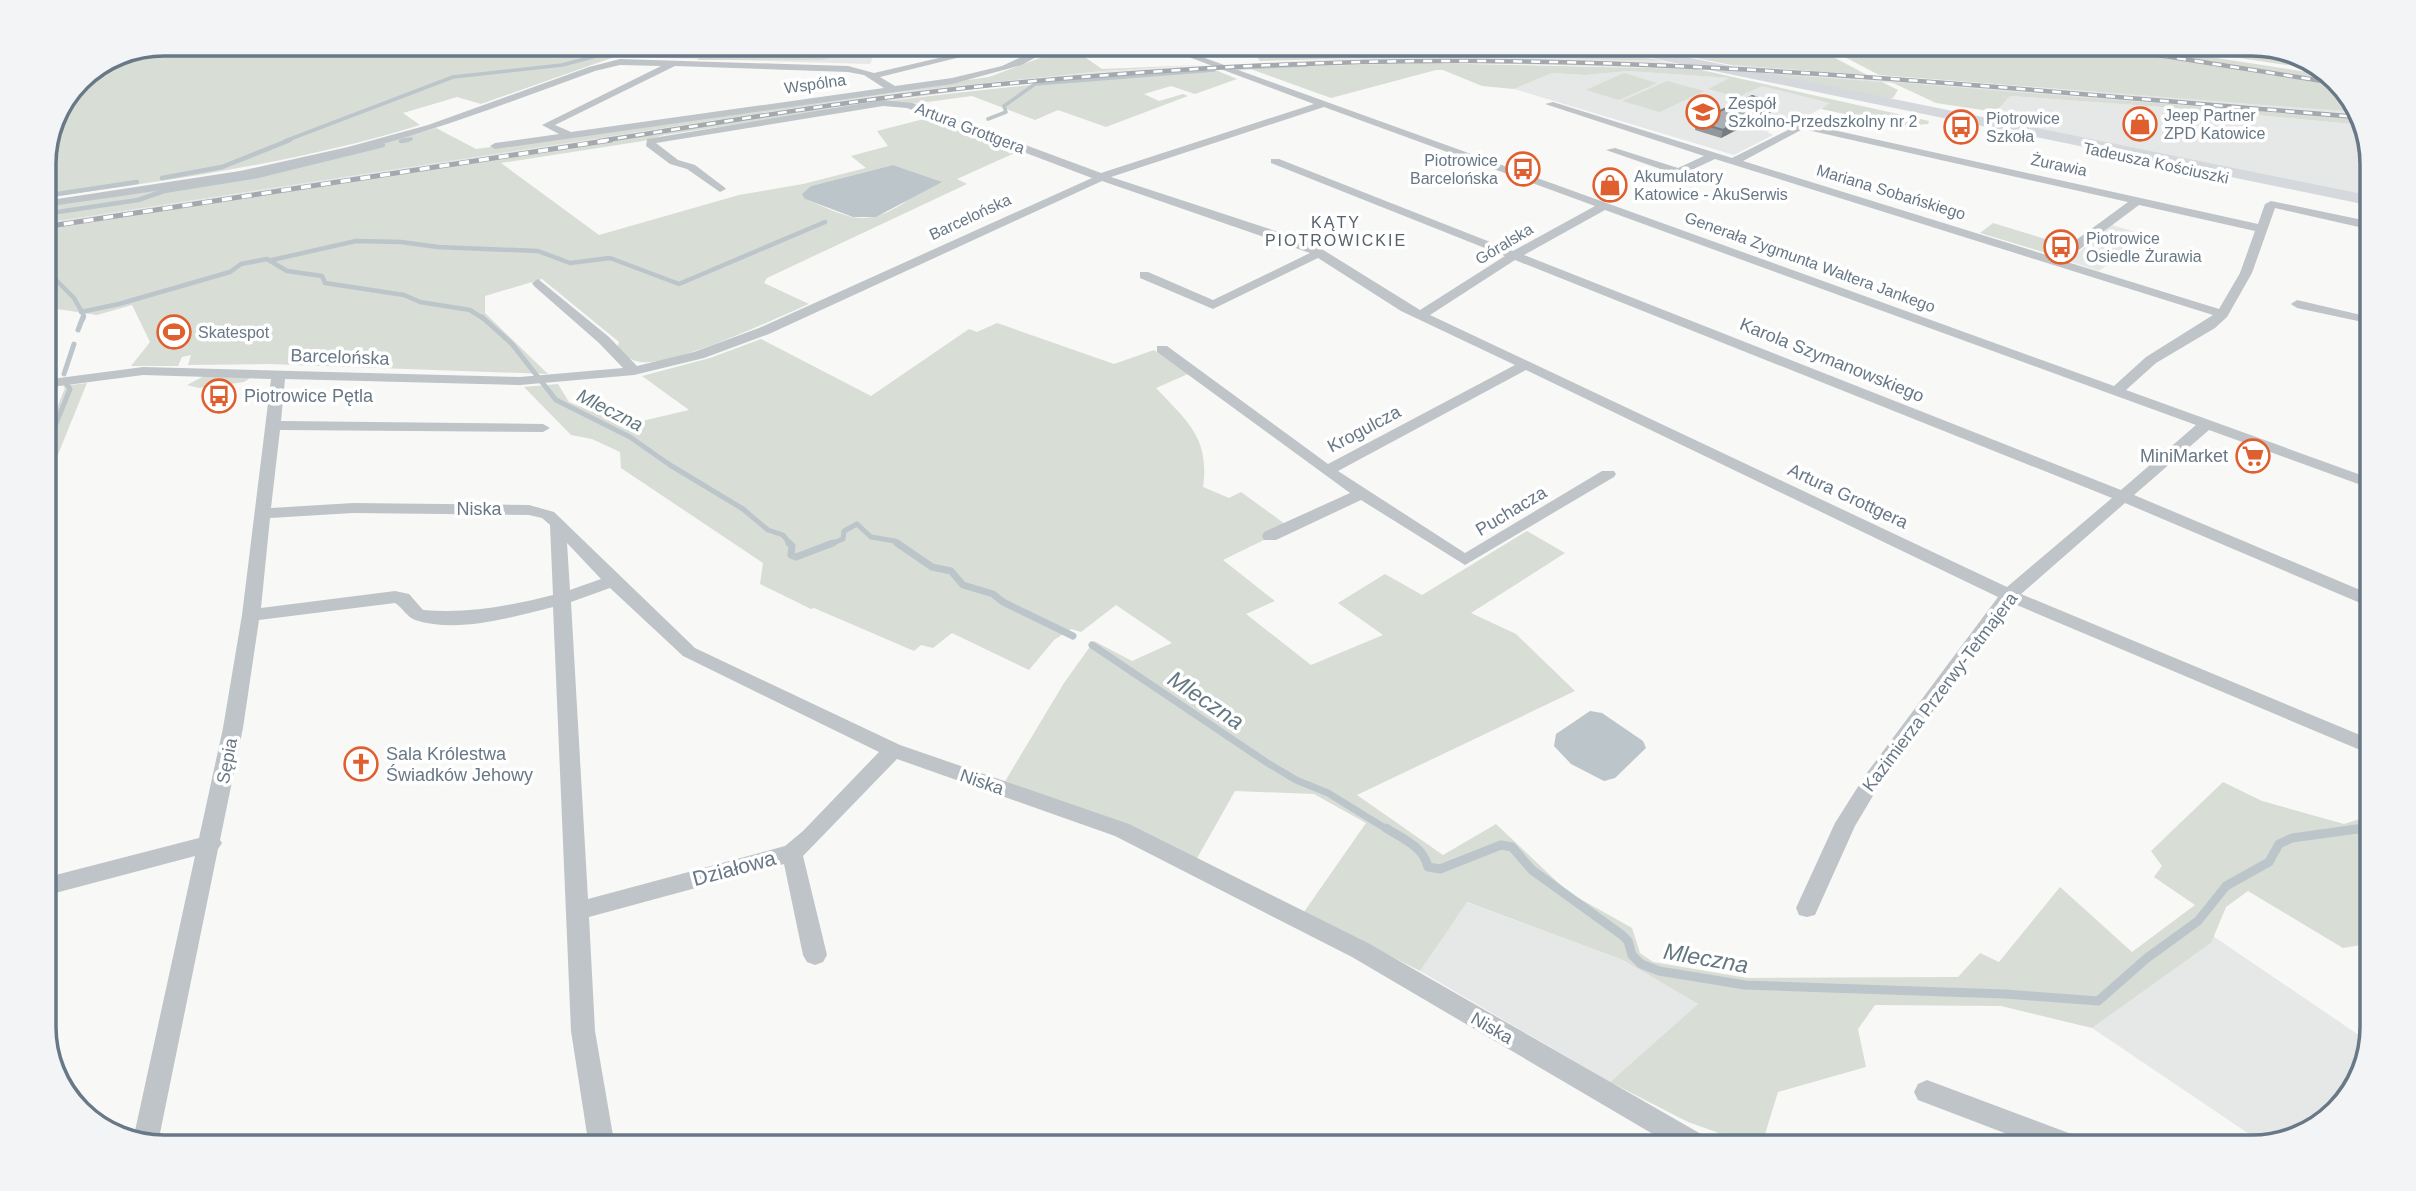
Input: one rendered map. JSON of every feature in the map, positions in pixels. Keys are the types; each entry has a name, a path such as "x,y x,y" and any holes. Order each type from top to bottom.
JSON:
{"main road":[{"name":"Tadeusza Kościuszki","path":"1663,56 2360,199"},
{"name":"Tadeusza Kościuszki","path":"1817,88 1861,101 2360,205"}],"street":[{"name":"Wspólna","path":"56,202 240,174 340,153 441,124 597,67 626,62 839,68 859,70 873,76 958,56"},
{"name":"Wspólna","path":"495,146 952,81 1003,69 1039,56"},
{"name":"Generała Zygmunta Waltera Jankego","path":"1191,56 2360,480"},
{"name":"Wspólna","path":"573,134 547,127 673,64"},
{"path":"873,76 893,89"},
{"name":"Artura Grottgera","path":"720,189 691,167 674,162 650,144 651,141 773,120 896,103 909,105 1100,177 1291,239 1321,252 1377,291 1422,314 2009,595 2360,743"},
{"name":"Barcelońska","path":"56,382 143,371 520,381 556,380 635,371 699,355 764,331 1100,177 1324,104"},
{"name":"Mariana Sobańskiego","path":"1550,104 2222,314"},
{"name":"Żurawia","path":"1734,161 1802,126 2260,228"},
{"path":"1611,150 1679,172 1714,155"},
{"name":"Karola Szymanowskiego","path":"1275,160 2122,496 2360,598"},
{"path":"2055,262 2133,205 2135,200"},
{"path":"2116,391 2151,360 2210,326 2222,314 2246,273 2260,228 2271,204 2360,223"},
{"name":"Góralska","path":"1422,314 1515,256 1604,206"},
{"path":"1144,275 1213,305 1321,252"},
{"path":"538,283 604,340 635,371"},
{"path":"2297,304 2360,319"},
{"name":"Krogulcza","path":"1162,349 1327,471 1527,364"},
{"name":"Sępia","path":"147,1133 211,843 233,728 251,615 279,374"},
{"name":"Kazimierza Przerwy-Tetmajera","path":"1807,908 1846,823 1873,779 2009,595 2207,424"},
{"path":"272,425 543,428"},
{"name":"Puchacza","path":"1327,471 1465,559 1608,474"},
{"path":"1270,536 1360,494"},
{"name":"Niska","path":"261,514 353,508 529,510 548,515 612,580 690,652 893,750 1122,830 1360,950 1678,1135"},
{"path":"558,523 583,1031 600,1135"},
{"path":"251,615 395,597 403,598 418,615 458,618 562,598 612,580"},
{"name":"Działowa","path":"578,911 792,853 811,837 893,750"},
{"path":"56,884 211,843"},
{"path":"792,853 815,955"},
{"path":"1927,1092 2041,1135"}],"shaded area":[{"path":"617,56 481,104 457,97 403,113 420,125 374,138 280,160 56,196 56,157 60,136 67,116 78,98 110,70 150,57"},
{"path":"623,56 873,56 870,64"},
{"path":"701,56 839,56 821,60 697,60"},
{"path":"1045,56 1083,56 1102,69 1203,65 1103,71 900,92 56,221 56,204 241,173 339,153 436,128 476,149 989,77"},
{"path":"1256,56 1426,56 1260,61"},
{"path":"1400,56 1662,61 1697,69 1470,63 1331,64 1213,69 1006,85 751,119 56,227 56,221 900,92 1103,71"},
{"path":"1481,56 1638,56 1662,61"},
{"path":"1686,56 1831,56 1867,75 1731,65"},
{"path":"1843,56 2153,56 2322,83 2346,111 1879,75"},
{"path":"2153,56 2174,56 2317,78 2322,83"},
{"path":"2174,56 2203,56 2309,72 2317,78"},
{"path":"2226,56 2258,56 2299,67"},
{"path":"1421,63 1697,69 1929,121 1928,124 1901,126 1821,109 1830,103 1762,86 1738,97 1708,89 1730,78 1628,71 1585,75 1552,73 1514,89 1482,86 1443,70 1436,70 1331,98 1248,68"},
{"path":"1731,65 2346,111 2350,119 1764,73"},
{"path":"1213,69 1237,79 1195,94 1171,86 1144,94 1159,101 1183,94 1188,96 1106,127 1058,110 1035,120 972,96 912,104 889,102 664,135 643,141 501,163 599,235 739,195 803,184 866,168 851,156 888,146 877,131 924,119 1019,151 957,179 967,184 767,278 764,283 809,304 699,350 656,362 630,359 617,348 619,342 542,279 485,296 485,313 548,374 269,364 188,365 191,355 182,357 178,366 131,366 150,342 132,305 97,315 56,309 56,227 481,159 919,97","holes":["893,165 936,180 897,207 875,216 852,217 805,199 811,186"]},
{"name":"Zespół Szkolno-Przedszkolny nr 2","path":"1628,71 1731,78 1831,103 1785,128 1778,126 1767,132 1773,135 1734,155 1514,89 1552,73 1585,75"},
{"path":"1624,73 1657,83 1619,100 1586,90"},
{"path":"1764,73 1882,82 1898,90 1893,98 1886,99"},
{"path":"1667,81 1704,91 1660,112 1622,101"},
{"path":"1891,82 2328,117 2350,119 2352,124 2010,96 1996,112 1936,103"},
{"path":"2010,96 2352,124 2360,157 2360,195 1990,120"},
{"path":"893,165 942,182 876,217 853,217 805,199 802,194 811,186"},
{"path":"1993,223 2058,243 2046,253 1980,233"},
{"path":"2112,225 2136,232 2116,243 2129,248 2099,271 2068,261"},
{"path":"997,323 1114,364 1154,350 1188,374 1156,388 1194,432 1203,456 1203,487 1229,498 1241,492 1285,524 1268,538 1223,560 1275,601 1246,614 1311,665 1383,635 1338,603 1385,574 1422,595 1527,531 1565,553 1471,613 1516,634 1575,691 1357,795 1443,855 1496,824 1568,892 1632,928 1640,953 1653,962 1747,978 1958,977 1980,953 1999,962 2060,887 2132,952 2195,905 2154,877 2162,866 2151,851 2223,782 2262,801 2344,824 2360,819 2360,945 2343,948 2248,891 2226,907 2211,943 2092,1028 2001,1006 1875,1005 1858,1029 1866,1067 1778,1092 1765,1135 1724,1135 1688,1122 1610,1082 1698,1004 1623,960 1467,902 1420,971 1304,912 1366,823 1314,794 1235,791 1196,860 1004,783 1064,683 1094,641 1132,661 1172,643 1116,605 1081,632 1071,629 1054,640 1029,670 952,633 933,648 921,645 914,651 811,609 760,584 763,563 621,468 620,452 592,439 571,435 524,387 558,384 569,402 625,425 689,410 642,376 710,358 761,339 871,396 969,329 977,332"},
{"path":"204,376 250,378 244,382 199,388 187,385"},
{"path":"87,383 56,459 56,410 65,388 63,386"},
{"path":"1590,711 1602,713 1643,741 1646,748 1615,778 1604,781 1571,764 1554,746 1556,734"},
{"path":"1466,902 1623,960 1698,1004 1610,1082 1420,971"},
{"path":"2213,936 2359,1035 2354,1062 2338,1093 2306,1121 2280,1131 2251,1135 2092,1028 2211,943"}],"building":[{"path":"1752,96 1776,103 1723,130 1696,122"}],"waterway":[{"path":"285,141 453,77 562,65 596,56"},
{"path":"1237,68 1307,65"},
{"path":"988,119 1006,112 1004,106 1035,84 1214,70"},
{"path":"408,140 401,141 411,139"},
{"path":"162,178 222,167 290,140"},
{"path":"56,212 138,200 164,191 257,176 383,145"},
{"path":"56,194 137,182"},
{"path":"272,260 356,241 401,242 438,247 538,251 570,263 610,258 679,284 825,222"},
{"name":"Mleczna","path":"82,312 119,304 230,272 241,264 267,259 287,271 322,276 325,283 404,295 420,302 470,310 484,319"},
{"name":"Mleczna","path":"56,280 74,298 82,312"},
{"name":"Mleczna","path":"82,312 83,319"},
{"path":"78,330 83,317"},
{"name":"Mleczna","path":"482,317 512,344 556,400 630,437 670,465 743,509 768,530 783,535 791,545"},
{"path":"64,374 74,344"},
{"path":"56,423 70,389 67,385"},
{"name":"Mleczna","path":"833,543 843,539 844,531 857,524 871,537 895,541 898,545"},
{"name":"Mleczna","path":"791,545 791,555 796,557 833,543"},
{"name":"Mleczna","path":"828,545 833,543"},
{"name":"Mleczna","path":"897,543 932,567 951,571 963,585 993,594 1003,602 1073,636"},
{"name":"Mleczna","path":"1092,645 1266,762 1296,780 1328,793 1388,830"},
{"name":"Mleczna","path":"1386,828 1417,848 1428,867 1440,869 1501,845 1512,847 1532,870 1622,935 1628,941 1632,955 1641,964 1659,971 1745,985 2005,994 2098,1001 2147,958 2198,921 2226,886 2269,862 2279,844 2292,838 2360,829"},
{"name":"Mleczna","path":"2355,830 2360,829"}],"railway":[{"path":"2164,56 2320,81"},
{"path":"600,141 961,88 1243,66 1416,61 1585,63 1806,73 2349,116"},
{"path":"56,225 611,140"}],"place":[{"name":"Zespół Szkolno-Przedszkolny nr 2","path":"1703,112"},
{"name":"Jeep Partner ZPD Katowice","path":"2140,124"},
{"name":"Piotrowice Szkoła","path":"1961,127"},
{"name":"Piotrowice Barcelońska","path":"1523,169"},
{"name":"Akumulatory Katowice - AkuSerwis","path":"1610,185"},
{"name":"Piotrowice Osiedle Żurawia","path":"2061,247"},
{"name":"Skatespot","path":"174,332"},
{"name":"Piotrowice Pętla","path":"219,396"},
{"name":"MiniMarket","path":"2253,456"},
{"name":"Sala Królestwa Świadków Jehowy","path":"361,764"}],"district":[{"name":"KĄTY PIOTROWICKIE","path":"1336,231"}]}
